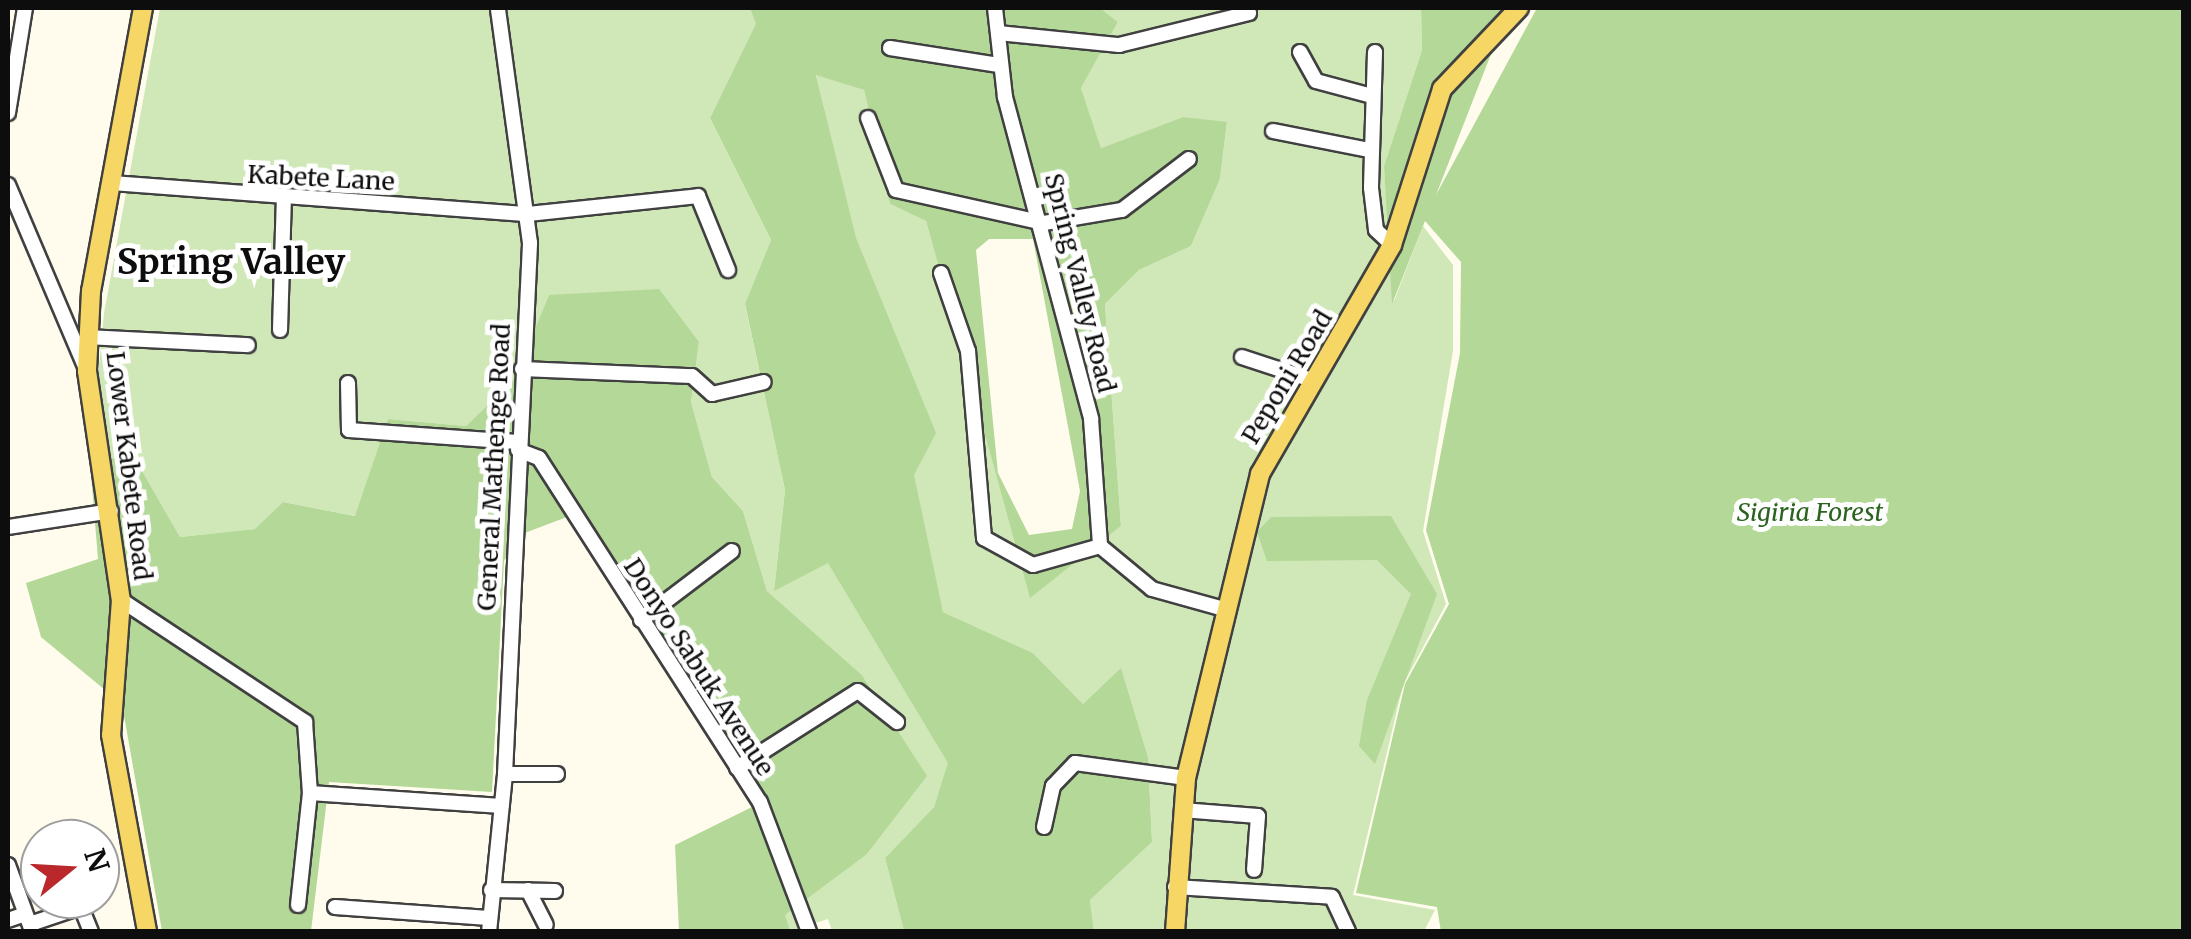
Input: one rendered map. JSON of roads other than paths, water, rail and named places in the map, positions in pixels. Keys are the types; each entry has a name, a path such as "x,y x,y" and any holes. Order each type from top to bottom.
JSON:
{"main road":[{"name":"Lower Kabete Road","path":"142,8 88,337 87,371 111,511 120,600 111,734 147,932"},
{"name":"Peponi Road","path":"1175,932 1175,887 1186,778 1260,474 1392,245 1442,89 1519,8"}],"street":[{"path":"8,113 25,8"},
{"name":"General Mathenge Road","path":"489,925 505,774 528,214 498,8"},
{"name":"Spring Valley Road","path":"995,8 999,64 1044,224 1091,419 1100,546"},
{"path":"998,33 1120,46 1249,14"},
{"path":"890,48 999,64"},
{"path":"1300,52 1316,82 1372,96"},
{"path":"1375,52 1369,150 1376,230 1392,245"},
{"path":"868,118 896,190 1044,224 1122,210 1189,159"},
{"path":"1272,131 1369,150"},
{"name":"Kabete Lane","path":"112,183 528,214 698,196 728,270"},
{"path":"8,185 87,371"},
{"path":"280,330 284,198"},
{"path":"941,273 968,351 984,538 1033,565 1100,546 1152,590 1227,610"},
{"path":"88,337 248,346"},
{"path":"1242,357 1312,380"},
{"path":"522,370 692,376 712,394 764,382"},
{"path":"348,383 350,430 518,446"},
{"name":"Donyo Sabuk Avenue","path":"518,446 539,458 774,827 809,932"},
{"path":"8,528 111,511"},
{"path":"640,620 732,551"},
{"path":"120,600 305,722 310,792 298,905"},
{"path":"738,768 858,690 896,722"},
{"path":"1044,827 1053,786 1075,764 1186,778"},
{"path":"505,774 557,774"},
{"path":"310,792 502,806"},
{"path":"1182,810 1258,816 1254,870"},
{"path":"8,865 29,923"},
{"path":"1175,887 1332,897 1348,932"},
{"path":"491,890 555,891"},
{"path":"528,890 546,925"},
{"path":"8,920 29,923 81,907 91,932"},
{"path":"335,907 489,925"}],"district":[{"name":"Spring Valley","path":"231,262"}],"park label":[{"name":"Sigiria Forest","path":"1810,512"}]}
